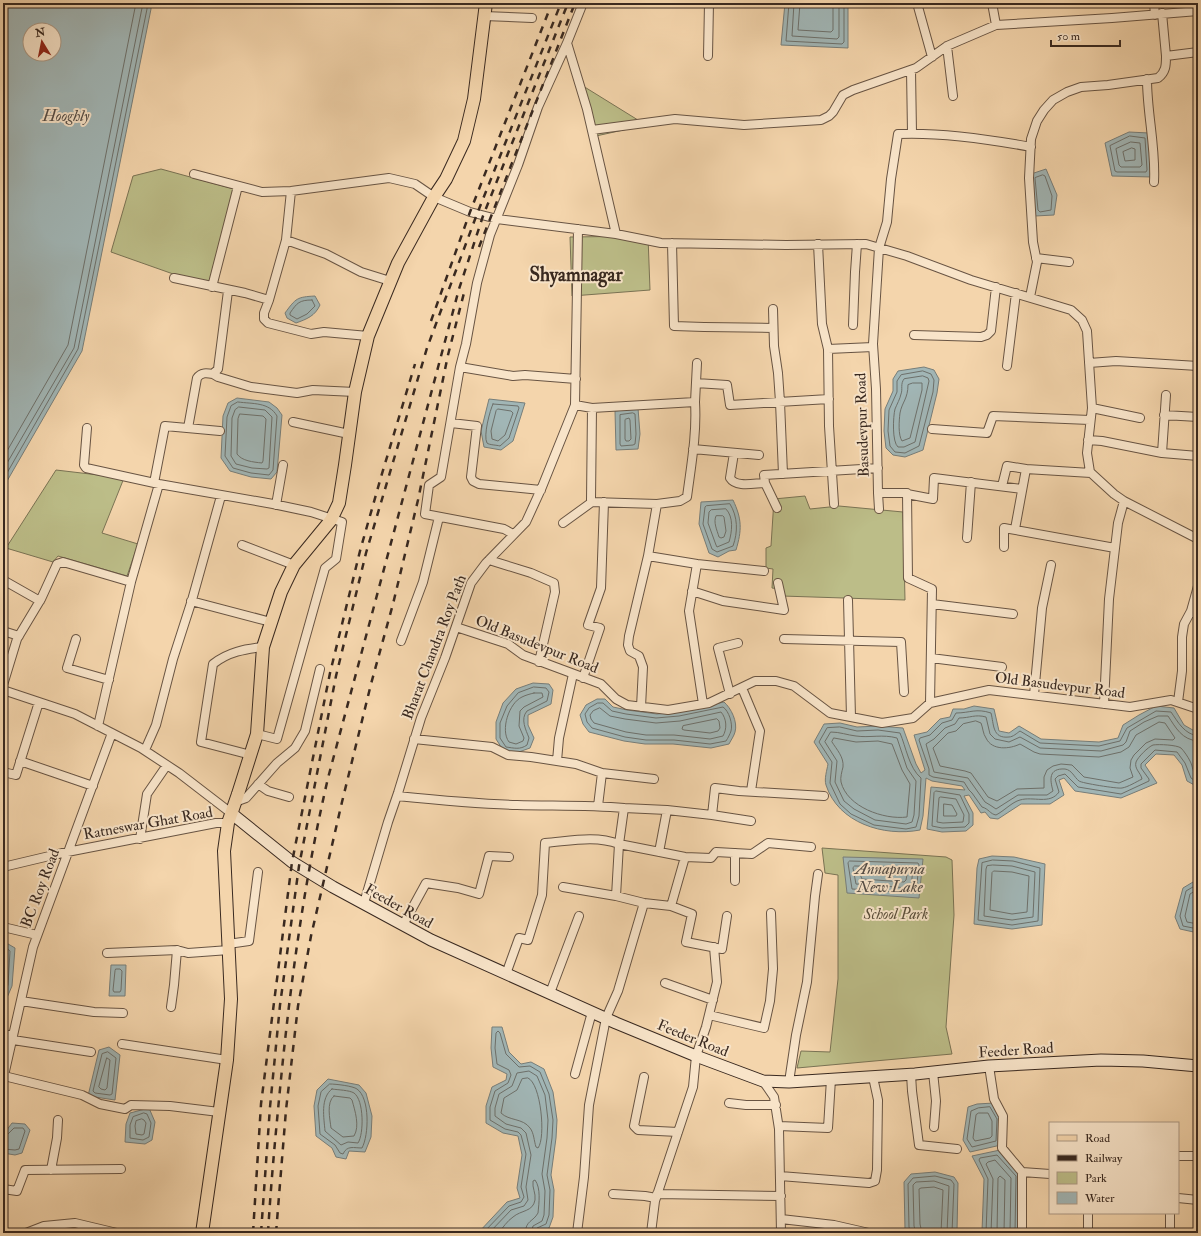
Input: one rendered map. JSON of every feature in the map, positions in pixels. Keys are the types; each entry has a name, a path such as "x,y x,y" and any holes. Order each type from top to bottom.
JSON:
{"main road":[{"path":"202,1233 227,1060 231,999 224,857 231,813 257,734 263,648 281,592 294,565 331,520 339,503 355,392 368,336 390,281 409,242 455,162 464,141 474,99 486,3"}],"street":[{"path":"513,534 504,529 425,514 429,485 441,477 460,367 466,344 477,283 490,235 518,165 538,107 583,3"},
{"path":"708,56 709,3"},
{"path":"917,3 932,57"},
{"path":"992,3 996,25"},
{"path":"1030,298 1037,262 1033,242 1029,178 1032,139 1037,121 1053,100 1067,92 1081,87 1158,78 1163,74 1166,56 1158,14 1154,3"},
{"path":"592,130 675,119 744,125 821,120 833,112 843,95 853,90 916,68 947,46 996,25 1198,11"},
{"path":"484,16 532,18"},
{"path":"567,42 587,110 616,234"},
{"path":"947,46 953,96"},
{"path":"1166,56 1198,52"},
{"path":"911,70 912,133 965,138 1031,147"},
{"path":"1147,79 1147,98 1154,154 1154,182"},
{"name":"Basudevpur Road","path":"912,133 898,134 891,179 887,222 879,248 874,347 878,493 906,493 933,499 934,478 971,482"},
{"path":"194,174 262,192 291,191 389,178 415,184 434,197 470,212 497,219 616,234 661,243 866,244 1071,310 1082,320 1087,331 1092,408 1087,453 1090,472 1124,501 1198,539"},
{"path":"212,287 238,186"},
{"path":"291,191 286,240 264,313 264,319 268,323 311,334 324,332 368,336"},
{"name":"Bharat Chandra Roy Path","path":"364,903 383,837 421,718 446,658 471,583 486,563 526,522 541,490 575,405 578,229"},
{"path":"286,240 326,254 361,272 390,281"},
{"path":"672,243 674,326 773,328"},
{"path":"818,244 822,324 828,349 834,504"},
{"path":"853,325 857,244"},
{"path":"1036,258 1069,262"},
{"path":"174,278 228,291 245,293 269,300"},
{"path":"914,335 974,337 987,335 991,331 996,287"},
{"path":"214,374 218,369 228,291"},
{"path":"1007,366 1016,293"},
{"path":"773,309 774,346 780,402 783,474"},
{"path":"828,349 874,347"},
{"path":"1089,362 1116,361 1198,366"},
{"path":"563,523 592,502 657,504 680,501 687,497 696,421 695,402 697,363"},
{"path":"460,367 514,376 525,375 576,379"},
{"path":"188,428 196,378 199,374 203,373 214,374 218,377 251,387 297,393 313,390 355,392"},
{"path":"696,383 727,385 730,405 829,399"},
{"path":"1162,453 1166,395"},
{"path":"575,405 592,408 695,402"},
{"path":"592,408 590,498 592,502"},
{"path":"1092,408 1140,418"},
{"path":"1164,415 1198,417"},
{"path":"932,429 987,433 993,416 1090,420"},
{"path":"293,422 349,434"},
{"path":"450,423 477,426 471,477 472,481 479,484 541,490"},
{"path":"98,726 131,582 156,483 165,426 220,430"},
{"path":"87,428 85,467 221,496 311,512 331,520 342,522 336,559 325,568 277,739 257,734"},
{"path":"1088,440 1102,441 1162,453 1198,456"},
{"path":"693,449 759,455"},
{"path":"734,452 730,478 732,482 737,484 765,483"},
{"path":"276,505 282,465"},
{"path":"1002,486 1007,466 1026,469 1091,473"},
{"path":"777,508 765,483 764,475 878,468"},
{"path":"1016,529 1026,469"},
{"path":"967,538 971,482 1022,489"},
{"path":"878,493 879,509"},
{"path":"906,494 908,578 932,589 930,703"},
{"path":"145,750 156,725 173,659 192,602 221,496"},
{"path":"1104,704 1109,599 1119,516 1124,501"},
{"path":"582,678 600,628 588,625 601,588 604,502"},
{"path":"641,707 643,667 639,656 630,651 628,645 648,556 657,504"},
{"path":"401,641 423,582 439,517"},
{"path":"1004,547 1004,528 1115,548"},
{"path":"242,545 294,565"},
{"path":"648,556 697,564 764,571"},
{"path":"489,560 531,573 554,583 555,592 539,662"},
{"path":"3,685 19,636 40,601 54,567 57,564 64,562 131,582"},
{"path":"697,564 689,611 703,704"},
{"path":"1034,695 1042,608 1051,565"},
{"path":"3,580 40,601"},
{"path":"692,591 723,601 784,610 778,583"},
{"path":"1178,702 1182,671 1182,637 1184,624 1194,613 1198,586"},
{"path":"848,600 851,717"},
{"path":"192,602 271,622"},
{"path":"932,604 1013,614"},
{"name":"Old Basudevpur Road","path":"456,627 508,644 523,655 539,662 601,684 616,699 627,705 668,710 703,704 730,694 755,681 776,680 794,686 830,713 882,723 913,718 930,703 989,690 1130,707 1171,700 1198,709"},
{"path":"3,631 19,636"},
{"path":"76,639 67,668 109,680"},
{"path":"784,639 901,642 904,692"},
{"path":"730,694 718,648 738,643"},
{"path":"250,755 201,742 213,664 220,658 230,653 263,648"},
{"path":"931,658 1002,667"},
{"path":"3,690 75,714 145,750 179,773 231,813 277,763 295,748 305,731 320,669"},
{"path":"557,761 559,738 573,674"},
{"path":"742,688 760,731 751,791"},
{"path":"3,772 16,775 38,702"},
{"name":"BC Roy Road","path":"4,1078 33,947 112,733"},
{"path":"414,740 492,747 508,755 576,764 602,773 654,779"},
{"path":"20,761 93,786"},
{"path":"140,838 147,794 167,765"},
{"path":"598,806 602,773"},
{"path":"258,784 268,790 289,797"},
{"path":"712,815 715,788 824,796"},
{"path":"397,796 515,805 598,806 667,810 750,821"},
{"path":"616,896 619,844 624,808"},
{"path":"659,852 667,810"},
{"name":"Ratneswar Ghat Road","path":"3,867 68,851 216,823 231,813"},
{"name":"Feeder Road","path":"231,813 292,862 431,940 606,1018 696,1056 763,1081 789,1082 873,1077 990,1066 1101,1060 1143,1061 1198,1066"},
{"path":"506,974 519,938 528,940 540,903 546,844 592,838 609,840 619,844 685,857 712,858 716,852 752,854 768,844 811,847"},
{"path":"735,853 735,881"},
{"path":"403,925 426,883 458,888 479,894 489,856 509,857"},
{"path":"671,906 685,857"},
{"path":"107,952 177,950 188,952 228,947 249,941 258,872"},
{"path":"789,1082 796,1035 807,982 818,874"},
{"path":"563,887 616,896 644,903 671,906 692,914 686,942 714,947 722,948 727,916"},
{"path":"577,1233 584,1178 589,1104 606,1018 620,984 644,903"},
{"path":"709,1015 764,1028 770,1001 773,969 771,913"},
{"path":"550,993 579,916"},
{"path":"3,927 37,935"},
{"path":"651,1233 656,1196 693,1086 696,1056 706,1027 717,982 714,947"},
{"path":"171,1007 177,950"},
{"path":"665,983 713,1000"},
{"path":"21,1001 94,1012 123,1013"},
{"path":"575,1074 592,1012"},
{"path":"3,1034 13,1038 91,1052"},
{"path":"122,1044 227,1060"},
{"path":"990,1066 994,1098 1003,1116 1002,1148 1022,1172 1022,1233"},
{"path":"933,1072 936,1102 934,1127"},
{"path":"911,1074 918,1145 957,1149"},
{"path":"644,1077 634,1126 638,1130 678,1132"},
{"path":"780,1176 868,1183 875,1180 877,1170 878,1100 873,1077"},
{"path":"4,1078 82,1095 100,1104 119,1108 125,1108 131,1105 170,1106 219,1112"},
{"path":"779,1126 828,1128 831,1079"},
{"path":"763,1081 774,1097 779,1126 781,1233"},
{"path":"729,1103 746,1105 776,1105"},
{"path":"51,1170 57,1138 58,1120"},
{"path":"1179,1156 1198,1156"},
{"path":"3,1189 17,1191 25,1170 121,1169"},
{"path":"1022,1172 1049,1174"},
{"path":"613,1194 645,1196 781,1196"},
{"path":"1179,1198 1198,1200"},
{"path":"1088,1214 1088,1233"},
{"path":"1170,1214 1170,1233"},
{"path":"781,1219 834,1225 869,1233"},
{"path":"26,1233 44,1226 75,1223 107,1232 117,1233"}],"green space":[{"path":"583,86 646,125 596,136"},
{"path":"161,169 234,189 209,283 176,275 111,252 133,176"},
{"path":"648,236 650,290 572,296 570,237"},
{"path":"56,470 124,478 102,533 138,544 127,576 58,556 53,562 6,548"},
{"path":"805,496 810,509 839,506 903,512 905,600 782,596 779,589 772,588 773,569 766,568 766,548 771,546 774,499"},
{"name":"School Park","path":"822,848 946,857 952,860 954,915 946,1027 952,1054 797,1068 801,1051 830,1052 838,979 838,875 825,873"}],"water":[{"name":"Hooghly","path":"3,3 151,3 82,351 3,488"},
{"path":"785,3 848,3 848,48 781,45"},
{"path":"1129,132 1149,133 1152,177 1112,176 1105,143"},
{"path":"1046,169 1057,195 1054,215 1035,216 1031,174"},
{"path":"315,296 320,305 313,314 296,323 287,318 285,313 297,299"},
{"path":"924,367 934,370 939,379 923,450 905,457 893,455 886,448 884,431 885,409 893,391 893,379 898,371"},
{"path":"237,398 269,402 277,408 282,415 277,472 271,479 251,477 230,471 221,458 223,416 228,403"},
{"path":"489,399 525,403 513,441 501,450 484,447 481,431"},
{"path":"638,408 640,434 638,449 616,450 615,411"},
{"path":"733,500 738,513 740,525 738,543 736,550 729,551 718,557 709,553 699,524 701,502"},
{"path":"533,683 549,684 553,690 551,704 528,715 528,725 534,738 530,748 516,753 503,750 496,739 496,722 503,703 516,689"},
{"path":"597,699 605,699 613,707 657,714 678,712 724,702 733,716 736,728 729,744 711,748 673,744 645,744 624,741 589,732 583,724 580,715 586,705"},
{"path":"974,706 994,709 999,731 1009,733 1019,726 1041,739 1099,742 1118,738 1123,725 1156,706 1174,708 1184,725 1198,733 1198,787 1187,781 1182,765 1174,755 1156,754 1145,765 1157,783 1121,798 1075,791 1064,778 1059,780 1064,795 1050,804 1021,804 998,819 990,818 985,812 981,813 969,795 964,796 973,813 973,825 966,831 942,832 927,829 931,787 965,790 962,786 932,781 926,778 923,816 920,830 906,832 878,829 864,824 852,818 841,809 832,798 825,783 828,764 814,742 824,724 840,723 857,727 878,726 903,728 916,764 921,773 925,770 914,735 927,732 940,719 950,717 953,709 964,709"},
{"path":"992,856 1014,857 1045,864 1042,925 1012,929 974,924 977,868 979,859"},
{"name":"Annapurna New Lake","path":"843,857 923,859 919,898 847,893"},
{"path":"1198,879 1198,933 1180,929 1175,917 1183,888"},
{"path":"3,941 15,948 12,986 6,1000 3,1000"},
{"path":"111,965 126,965 125,996 109,996"},
{"path":"492,1027 502,1027 509,1052 521,1064 531,1062 544,1069 553,1092 557,1120 551,1175 554,1190 553,1217 549,1228 536,1233 478,1233 507,1202 520,1198 517,1188 522,1155 518,1136 503,1133 486,1123 486,1106 492,1087 506,1080 507,1074 493,1067 491,1048"},
{"path":"109,1047 120,1055 115,1100 88,1096 99,1050"},
{"path":"328,1079 359,1085 366,1093 372,1116 371,1137 365,1152 349,1151 346,1159 336,1157 332,1148 316,1136 314,1106 317,1090"},
{"path":"994,1103 1001,1119 1001,1145 970,1152 963,1140 968,1107 977,1104"},
{"path":"149,1108 155,1122 152,1140 145,1144 125,1142 126,1124 130,1113"},
{"path":"12,1123 25,1124 30,1130 22,1153 15,1155 3,1153 3,1135"},
{"path":"1000,1150 1020,1174 1018,1233 983,1233 982,1231 984,1179 972,1156"},
{"path":"935,1172 954,1177 958,1183 957,1231 955,1233 908,1233 905,1229 904,1182 911,1174"}],"railway":[{"path":"431,321 470,212 552,3"},
{"path":"261,1233 270,1107 280,1005 299,866 336,676 366,553 427,348 477,214 561,3"},
{"path":"268,1233 281,1079 294,965 312,853 328,778 459,289 483,216 568,3"},
{"path":"479,247 575,3"},
{"path":"276,1233 286,1110 298,1006 311,936 342,802 418,500 448,355 465,289"},
{"path":"253,1233 261,1104 292,862 330,673 360,551 415,364"}],"district":[{"name":"Shyamnagar","path":"576,274"}]}
